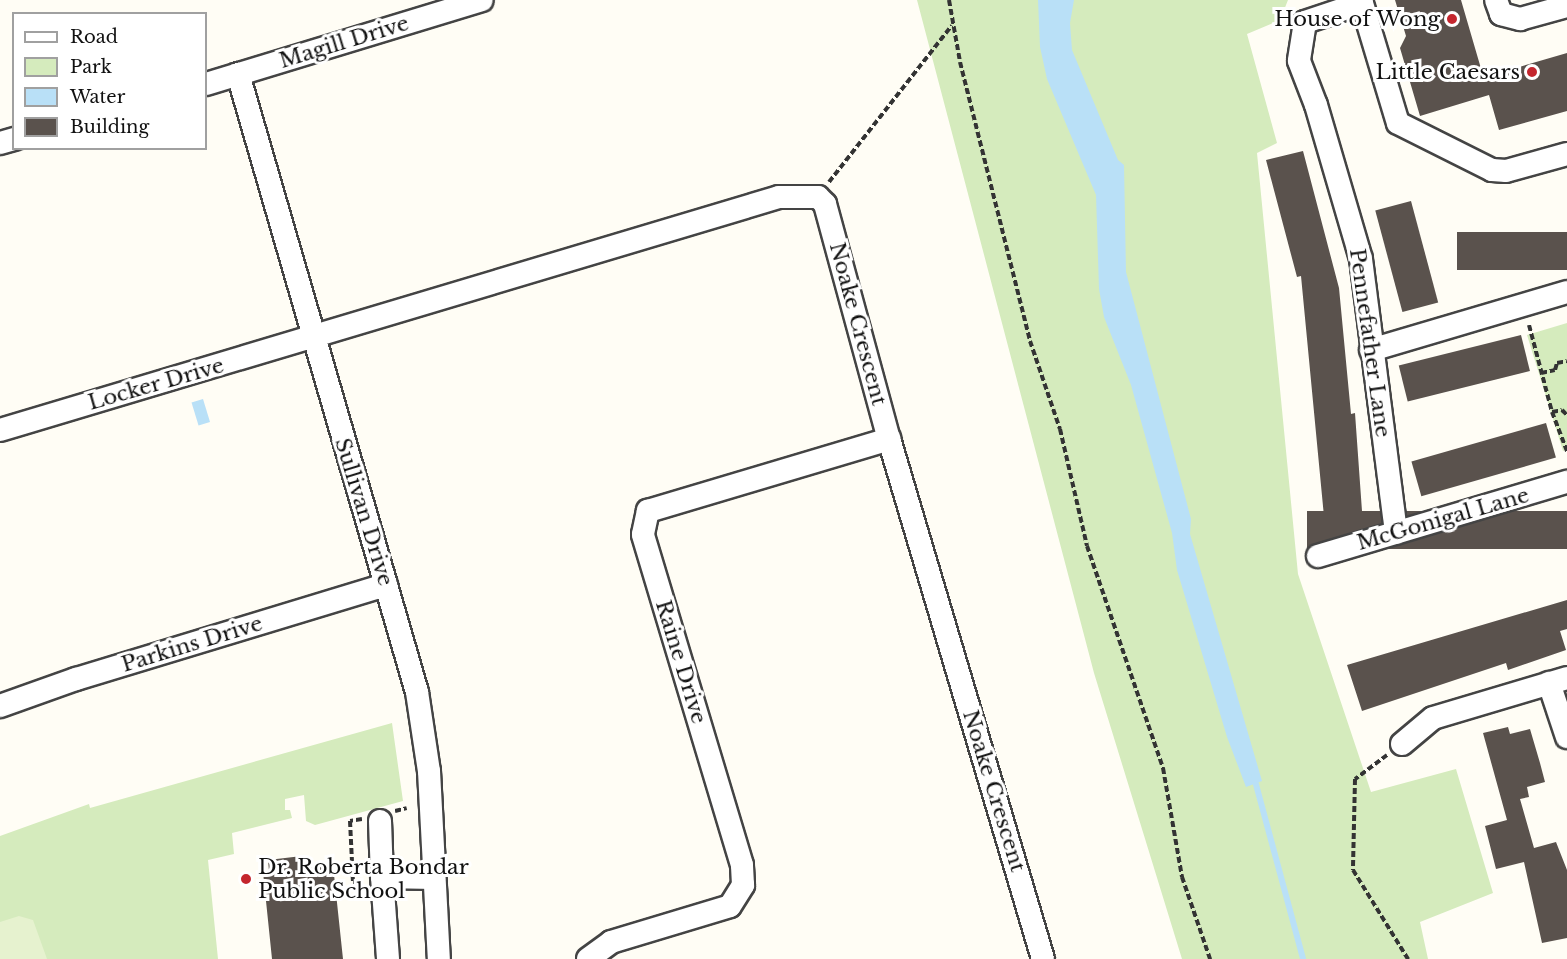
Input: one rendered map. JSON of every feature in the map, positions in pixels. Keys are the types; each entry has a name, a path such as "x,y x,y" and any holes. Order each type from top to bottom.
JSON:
{"street":[{"name":"Magill Drive","path":"207,84 482,0"},
{"path":"1496,0 1501,14 1520,19 1567,6"},
{"path":"1361,2 1398,123 1492,170 1506,171 1567,154"},
{"name":"Pennefather Lane","path":"1361,2 1305,22 1299,61 1361,259 1396,533"},
{"name":"Sullivan Drive","path":"238,74 312,338 417,692 429,771 439,959"},
{"path":"312,338 779,196 818,197"},
{"name":"Noake Crescent","path":"818,197 825,204 889,439 1044,959"},
{"path":"1371,350 1567,292"},
{"name":"Locker Drive","path":"0,430 312,338"},
{"name":"Raine Drive","path":"588,959 611,942 730,906 743,885 742,865 643,534 648,511 889,439"},
{"name":"McGonigal Lane","path":"1318,556 1567,482"},
{"name":"Parkins Drive","path":"0,706 76,679 386,585"},
{"path":"1402,744 1433,718 1558,681 1567,737"},
{"path":"380,821 388,959"},
{"path":"382,877 434,878"}],"path":[{"path":"949,0 1030,341 1060,429 1088,546 1163,768 1182,877 1210,959"},
{"path":"818,197 953,24"},
{"path":"1524,305 1552,412 1567,451"},
{"path":"1541,373 1555,370 1557,363 1567,361"},
{"path":"1552,412 1562,410 1567,415"},
{"path":"1402,744 1354,779 1353,870 1408,959"}],"green space":[{"path":"917,0 1288,0 1280,20 1247,34 1277,143 1257,153 1298,574 1371,792 1456,769 1493,893 1420,922 1428,959 1182,959 1094,673"},
{"path":"1567,323 1567,449 1563,451 1527,335"},
{"path":"392,723 403,801 315,825 306,821 304,795 285,799 285,810 290,810 292,818 232,833 234,854 208,860 218,959 0,959 0,836 89,804 90,808"},
{"path":"19,916 33,920 47,959 0,959 0,922"}],"water":[{"path":"1038,0 1074,0 1070,23 1072,50 1118,160 1124,165 1126,272 1191,519 1190,534 1262,781 1246,787 1227,737 1177,570 1172,533 1131,385 1104,317 1099,289 1096,195 1047,79 1040,47"},
{"path":"203,399 210,422 199,425 192,403"}],"building":[{"path":"1395,0 1461,0 1482,72 1494,68 1495,74 1567,53 1567,111 1499,130 1489,95 1420,116 1400,48 1406,36"},
{"path":"1303,151 1339,288 1351,414 1355,413 1363,525 1325,527 1301,276 1297,277 1266,160"},
{"path":"1411,201 1438,302 1402,312 1375,211"},
{"path":"1457,232 1567,232 1567,270 1457,270"},
{"path":"1521,335 1530,371 1408,401 1399,365"},
{"path":"1546,423 1556,458 1421,496 1411,462"},
{"path":"1307,511 1567,511 1567,549 1307,549"},
{"path":"1567,600 1567,629 1560,631 1566,650 1508,670 1506,663 1362,711 1347,665"},
{"path":"1508,727 1510,734 1530,729 1540,763 1545,782 1527,787 1529,797 1520,799 1534,848 1556,842 1567,870 1567,938 1542,943 1524,862 1496,869 1485,826 1507,820 1483,733"},
{"path":"302,856 304,868 333,865 343,959 272,959 263,872 269,871 268,860"}],"waterway":[{"path":"1254,777 1303,959"}],"place":[{"name":"House of Wong","path":"1452,19"},
{"name":"Little Caesars","path":"1532,72"},
{"name":"Dr. Roberta Bondar Public School","path":"246,879"}]}
